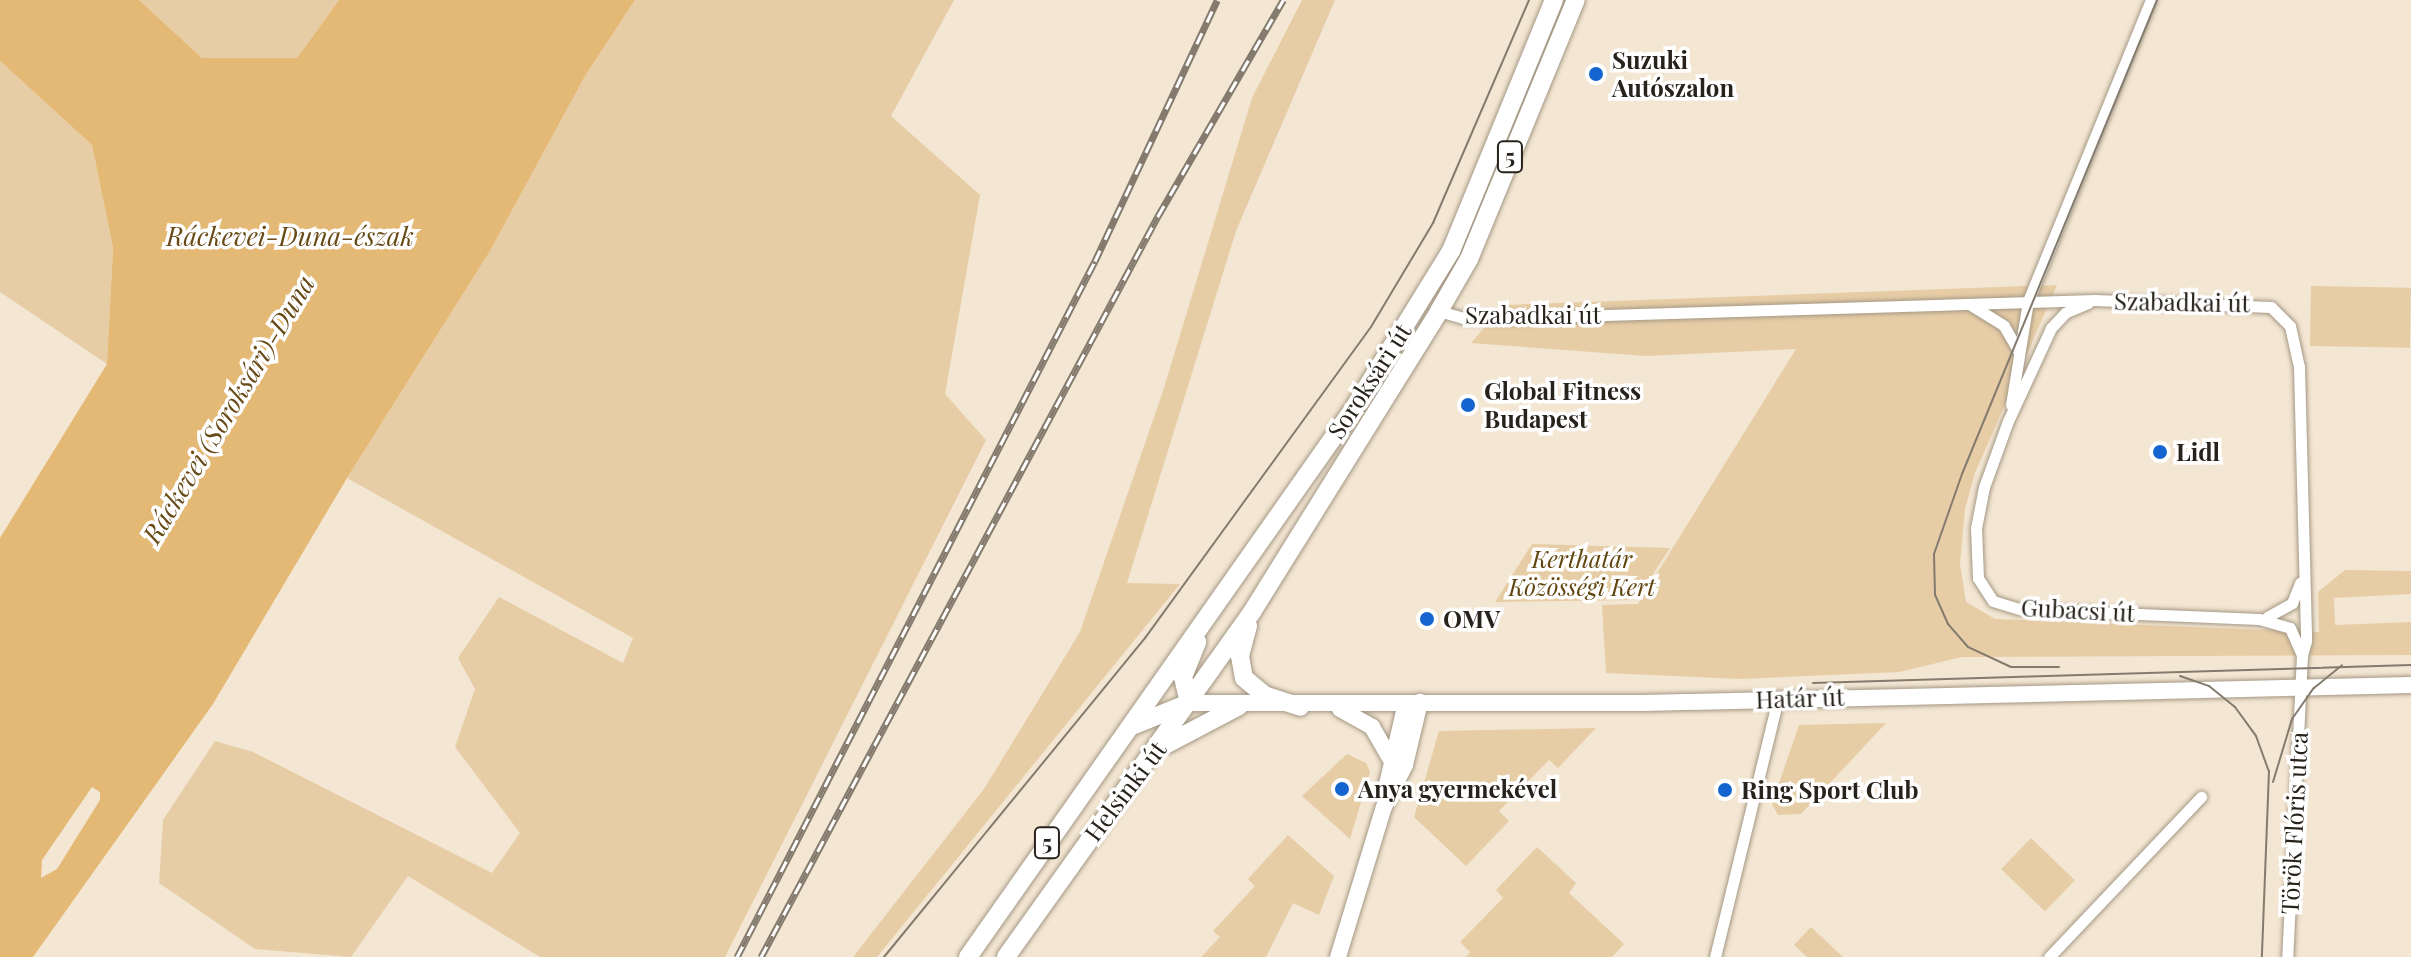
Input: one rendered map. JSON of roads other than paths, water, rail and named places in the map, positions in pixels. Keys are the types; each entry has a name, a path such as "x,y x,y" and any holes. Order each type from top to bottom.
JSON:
{"main road":[{"name":"Soroksári út","path":"1127,730 1354,408 1451,251 1554,0"},
{"name":"Soroksári út","path":"1189,703 1252,612 1469,259 1576,0"},
{"path":"1127,730 1189,703 1183,677 1210,609"},
{"path":"1252,612 1240,656 1244,678 1264,695 1300,707"},
{"name":"Határ út","path":"1189,703 1300,707 2411,685"},
{"name":"Helsinki út","path":"1006,957 1189,703"},
{"path":"1384,807 1390,758 1413,703"},
{"path":"1338,957 1384,807 1405,765 1413,703"},
{"path":"1331,705 1361,717 1390,758"},
{"path":"1146,761 1185,731 1239,706"},
{"name":"Helsinki út","path":"968,957 1127,730"}],"street":[{"name":"Gubacsi út","path":"2008,421 2028,301 2151,0"},
{"name":"Szabadkai út","path":"1439,311 1463,318 1507,318 2095,300 2252,303 2271,307 2287,321 2299,367 2302,655"},
{"name":"Gubacsi út","path":"2095,300 2065,313 2051,328 2008,421 1984,487 1976,528 1978,578 1993,601 2041,611 2259,619 2285,624 2302,655"},
{"path":"1963,302 2004,326 2019,348 2019,362"},
{"name":"Szabadkai út","path":"2259,619 2292,603 2303,570"},
{"path":"2300,688 2302,655"},
{"name":"Török Flóris utca","path":"2287,957 2300,688"},
{"path":"1715,957 1778,699"},
{"path":"2049,957 2201,797"}],"water":[{"name":"Ráckevei-Duna-észak","path":"0,0 139,0 202,58 297,58 339,0 635,0 585,76 490,251 347,478 213,704 33,957 0,957 0,538 107,364 113,248 92,145 0,61"}],"tram line":[{"path":"884,957 1145,638 1371,327 1433,223 1529,0"},
{"path":"2059,667 2011,667 1968,647 1948,624 1935,595 1934,554 1962,474 2157,0"},
{"path":"2273,782 2292,719 2314,688 2342,665"},
{"path":"1813,683 2411,665"},
{"path":"2180,676 2209,686 2235,707 2256,736 2269,771 2262,957"}],"railway":[{"path":"737,957 1095,261 1217,0"},
{"path":"761,957 1158,216 1283,0"}],"place":[{"name":"Suzuki Autószalon","path":"1596,74"},
{"name":"Global Fitness Budapest","path":"1468,405"},
{"name":"Lidl","path":"2160,452"},
{"name":"OMV","path":"1427,619"},
{"name":"Anya gyermekével","path":"1342,789"},
{"name":"Ring Sport Club","path":"1725,790"}],"water label":[{"name":"Ráckevei (Soroksári)-Duna","path":"228,409"}],"park label":[{"name":"Kerthatár Közösségi Kert","path":"1582,573"}]}
